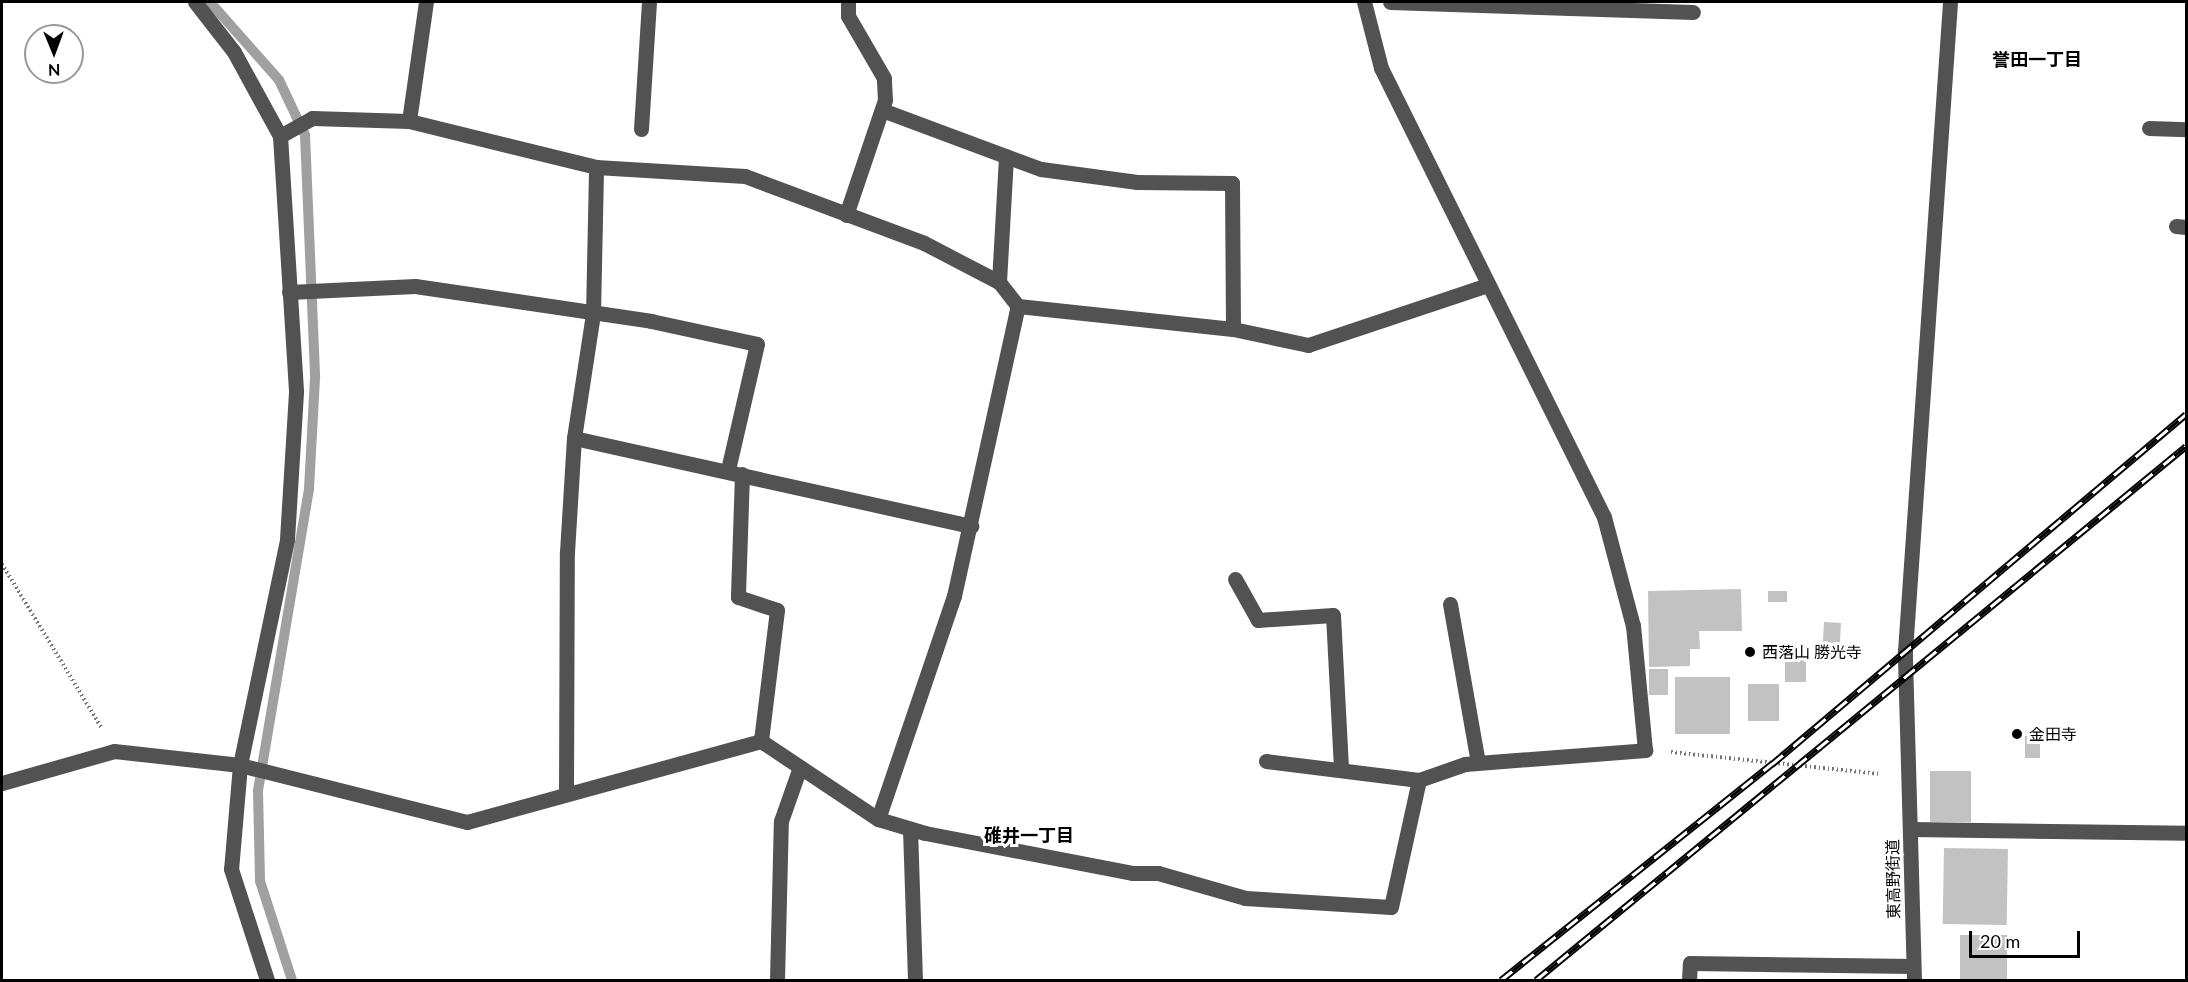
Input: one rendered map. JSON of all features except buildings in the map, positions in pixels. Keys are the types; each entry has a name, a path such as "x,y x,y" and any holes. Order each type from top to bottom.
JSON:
{"street":[{"path":"195,2 234,52 280,136 296,392 287,540 240,765 231,869 267,981"},
{"path":"409,121 426,2"},
{"path":"642,129 649,2"},
{"path":"846,215 882,110 884,78 848,16 848,2"},
{"path":"1266,761 1419,780 1478,763 1645,750 1633,626 1604,517 1381,68 1364,2"},
{"path":"1390,2 1597,5 1693,12"},
{"name":"東高野街道","path":"1914,973 1905,651 1950,2"},
{"path":"882,110 1041,169 1137,182 1232,183 1233,329"},
{"path":"280,136 312,118 409,121 596,167 745,176 924,243 999,282 1018,306 1233,329 1308,345 1487,285"},
{"path":"2149,128 2187,129"},
{"path":"999,282 1006,156"},
{"path":"566,794 567,552 574,438 593,314 596,167"},
{"path":"290,292 415,286 593,314 757,344 735,472 738,597 777,610 761,741"},
{"path":"878,819 954,596 1018,306"},
{"path":"574,438 971,526"},
{"path":"1235,579 1258,620 1333,615 1341,770"},
{"path":"1450,603 1478,763"},
{"path":"2,783 114,751 240,765 467,822 761,741 878,819 910,829 1133,873 1158,873 1245,898 1391,907 1419,780"},
{"path":"777,981 781,821 800,767"},
{"path":"910,829 915,981"},
{"path":"1910,829 2187,833"},
{"path":"1689,981 1690,963 1914,973"}],"path":[{"path":"2,564 114,751"},
{"path":"1645,750 1909,777"}],"waterway":[{"path":"210,2 279,80 305,135 315,378 309,489 258,791 260,881 292,980"}],"railway":[{"path":"1501,980 1772,764 2186,414"},
{"path":"1536,980 2186,446"}],"place":[{"name":"西落山 勝光寺","path":"1750,652"},
{"name":"金田寺","path":"2017,734"}],"district":[{"name":"誉田一丁目","path":"2037,59"},
{"name":"碓井一丁目","path":"1029,835"}]}
